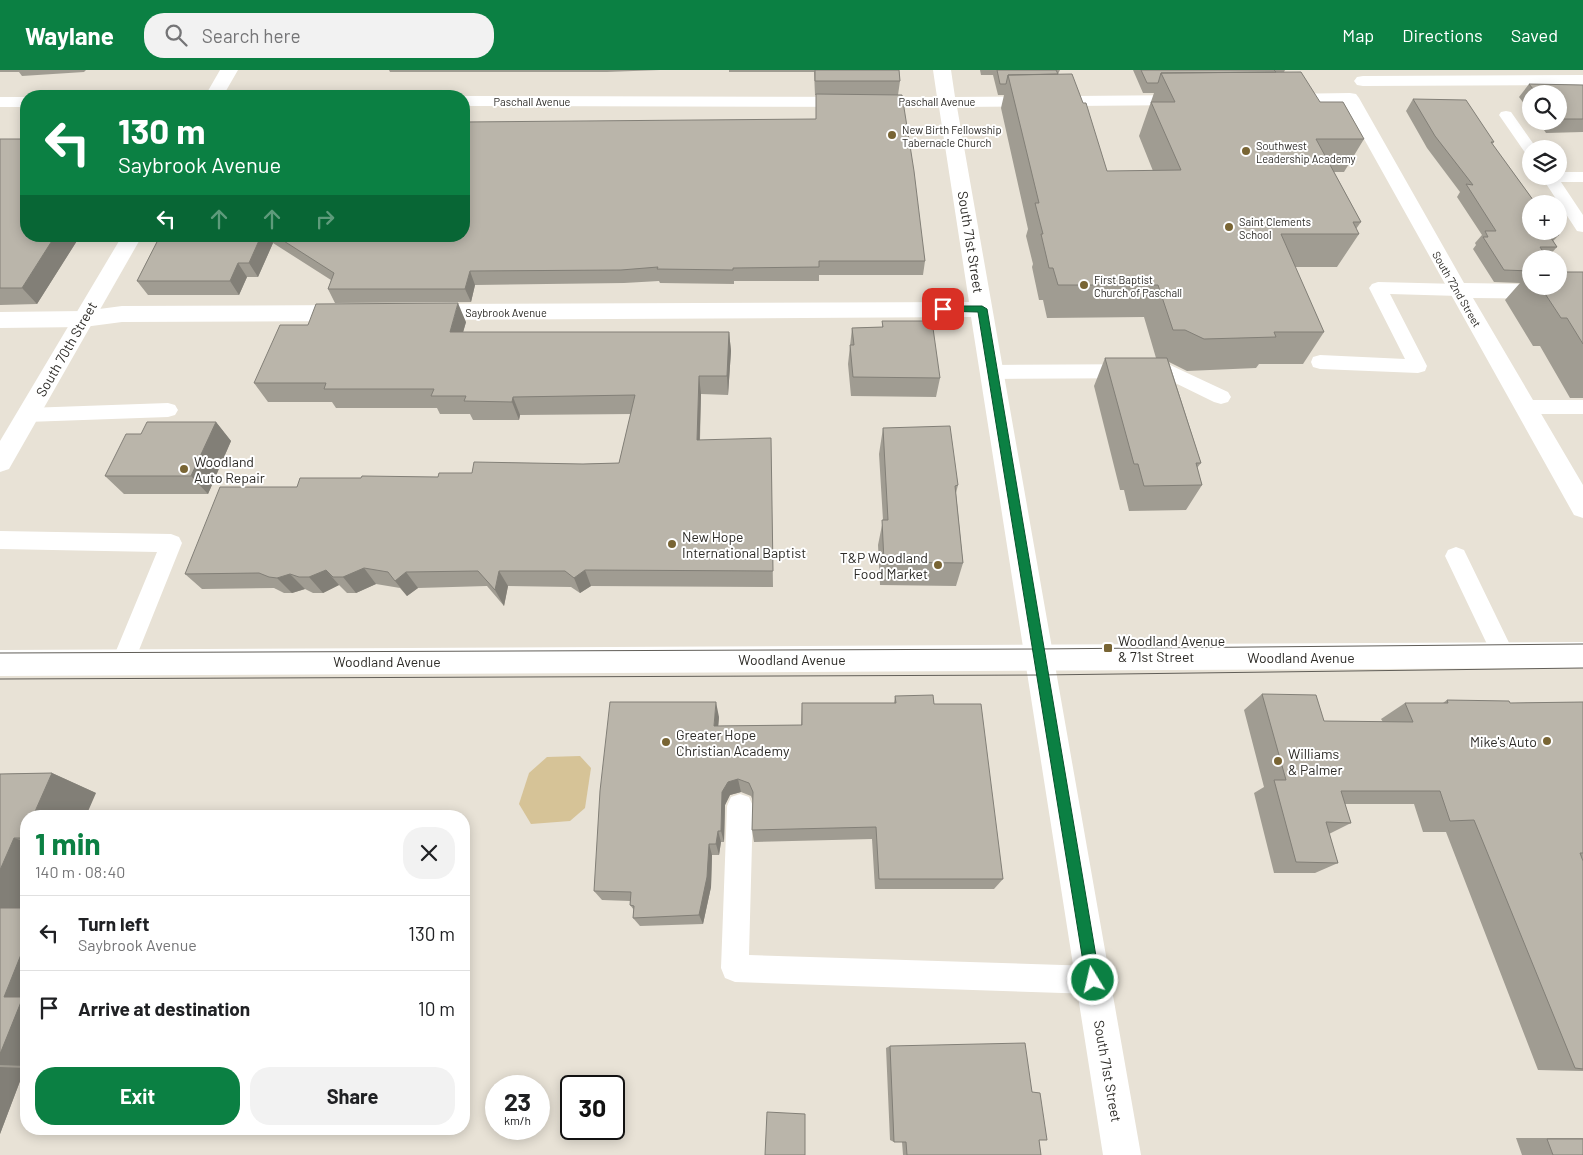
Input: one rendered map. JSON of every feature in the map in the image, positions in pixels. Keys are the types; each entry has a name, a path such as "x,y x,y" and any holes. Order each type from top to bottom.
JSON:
{"street":[{"path":"217,90 229,70"},
{"name":"South 71st Street","path":"942,70 949,102 1122,1155"},
{"path":"1262,99 1350,98 1366,75 1583,80"},
{"name":"South 72nd Street","path":"1350,98 1583,508"},
{"name":"Paschall Avenue","path":"470,101 949,102 1203,99"},
{"path":"0,102 20,102"},
{"name":"South 70th Street","path":"0,462 129,242"},
{"path":"1458,290 1583,292"},
{"name":"Saybrook Avenue","path":"398,312 982,309"},
{"path":"0,320 84,319 122,314 369,313"},
{"name":"Woodland Avenue","path":"0,663 1583,655"}],"lane":[{"path":"1506,116 1523,140"},
{"path":"1567,177 1583,177"},
{"path":"1555,185 1583,227"},
{"path":"1320,362 1418,366 1378,288 1458,290"},
{"path":"992,372 1168,371 1221,397"},
{"path":"1525,407 1583,407"},
{"path":"27,415 168,410"},
{"path":"0,540 171,543 123,663"},
{"path":"1456,556 1504,656"},
{"path":"740,806 735,968 1093,980"}],"shaded area":[{"path":"580,756 591,768 585,808 570,821 531,824 519,804 529,773 547,757"}],"building":[{"path":"815,70 899,70 900,81 815,81"},
{"path":"997,70 1056,70 1058,74 1008,75 1006,84 1000,84"},
{"path":"1141,70 1274,70 1276,72 1161,73 1158,83 1147,83"},
{"path":"1301,72 1320,102 1343,102 1364,139 1316,139 1361,222 1353,222 1359,234 1281,234 1324,332 1274,332 1276,337 1204,339 1185,330 1173,330 1158,285 1058,285 1053,268 1049,268 1035,203 1039,203 1008,75 1072,74 1083,103 1086,103 1107,171 1181,170 1151,102 1175,102 1161,73"},
{"path":"1529,84 1583,85 1583,119 1567,119 1567,85"},
{"path":"816,94 902,95 925,261 819,261 819,267 733,268 733,270 657,269 658,267 621,270 470,271 465,289 328,289 334,273 285,242 470,242 470,122 816,119"},
{"path":"1413,99 1466,100 1494,142 1491,142 1529,195 1522,195 1522,240 1552,240 1557,247 1540,247 1542,250 1522,250 1522,271 1504,270 1483,237 1488,237 1485,231 1496,231 1466,184 1473,185 1435,136"},
{"path":"0,139 20,139 20,242 51,242 22,288 0,288"},
{"path":"157,242 258,242 249,263 238,263 230,281 137,281"},
{"path":"1567,272 1583,272 1583,344 1567,318 1561,318 1546,295 1567,295"},
{"path":"458,303 450,332 729,332 727,376 699,376 697,440 771,438 773,571 585,570 574,578 565,571 499,571 495,590 478,571 406,572 395,581 388,572 364,568 343,577 333,577 326,570 309,577 299,577 290,574 277,578 259,573 185,574 220,487 297,487 300,478 361,478 362,476 438,477 439,473 472,473 474,462 619,463 635,395 513,397 512,402 464,401 466,396 431,396 434,389 324,389 326,383 254,383 280,325 308,325 316,304"},
{"path":"882,321 932,321 940,378 853,377 850,345 854,345 852,328 883,327"},
{"path":"1105,358 1167,358 1201,463 1196,463 1202,485 1144,486 1138,464 1134,464"},
{"path":"147,422 216,422 191,476 105,476 126,434 141,434"},
{"path":"950,426 958,485 955,486 963,563 884,562 882,520 888,520 883,428"},
{"path":"1262,694 1316,695 1324,721 1413,722 1405,703 1448,703 1447,700 1509,701 1510,703 1583,702 1583,853 1580,853 1583,861 1583,1069 1575,1068 1474,820 1450,821 1440,791 1341,791 1351,823 1326,822 1338,863 1296,862 1274,780 1286,780"},
{"path":"933,695 934,704 981,704 1003,879 879,879 876,827 752,830 753,792 749,783 738,779 728,782 722,792 721,831 718,831 716,844 709,844 707,877 699,915 633,918 634,906 630,905 631,892 594,891 600,791 610,702 716,702 714,726 802,725 802,703 896,703 895,696"},
{"path":"52,773 36,810 20,810 20,838 14,838 0,870 0,774"},
{"path":"0,908 20,908 20,957 4,997 20,997 20,1004 0,1054"},
{"path":"1025,1043 1032,1092 1040,1093 1047,1140 1039,1140 1041,1155 907,1155 906,1142 894,1142 890,1046"},
{"path":"767,1112 805,1114 805,1155 765,1155"},
{"path":"1547,1139 1583,1139 1583,1155 1553,1155"}],"tram line":[{"path":"0,653 1037,649 1583,644"},
{"path":"0,679 1041,675 1583,668"}],"place":[{"name":"New Birth Fellowship Tabernacle Church","path":"892,135"},
{"name":"Southwest Leadership Academy","path":"1246,151"},
{"name":"Saint Clements School","path":"1229,227"},
{"name":"First Baptist Church of Paschall","path":"1084,285"},
{"name":"Woodland Auto Repair","path":"184,469"},
{"name":"New Hope International Baptist","path":"672,544"},
{"name":"T&P Woodland Food Market","path":"938,565"},
{"name":"Woodland Avenue & 71st Street","path":"1108,648"},
{"name":"Mike's Auto","path":"1547,741"},
{"name":"Greater Hope Christian Academy","path":"666,742"},
{"name":"Williams & Palmer","path":"1278,761"}],"route":[{"path":"943,309 982,309 1093,980"}]}
